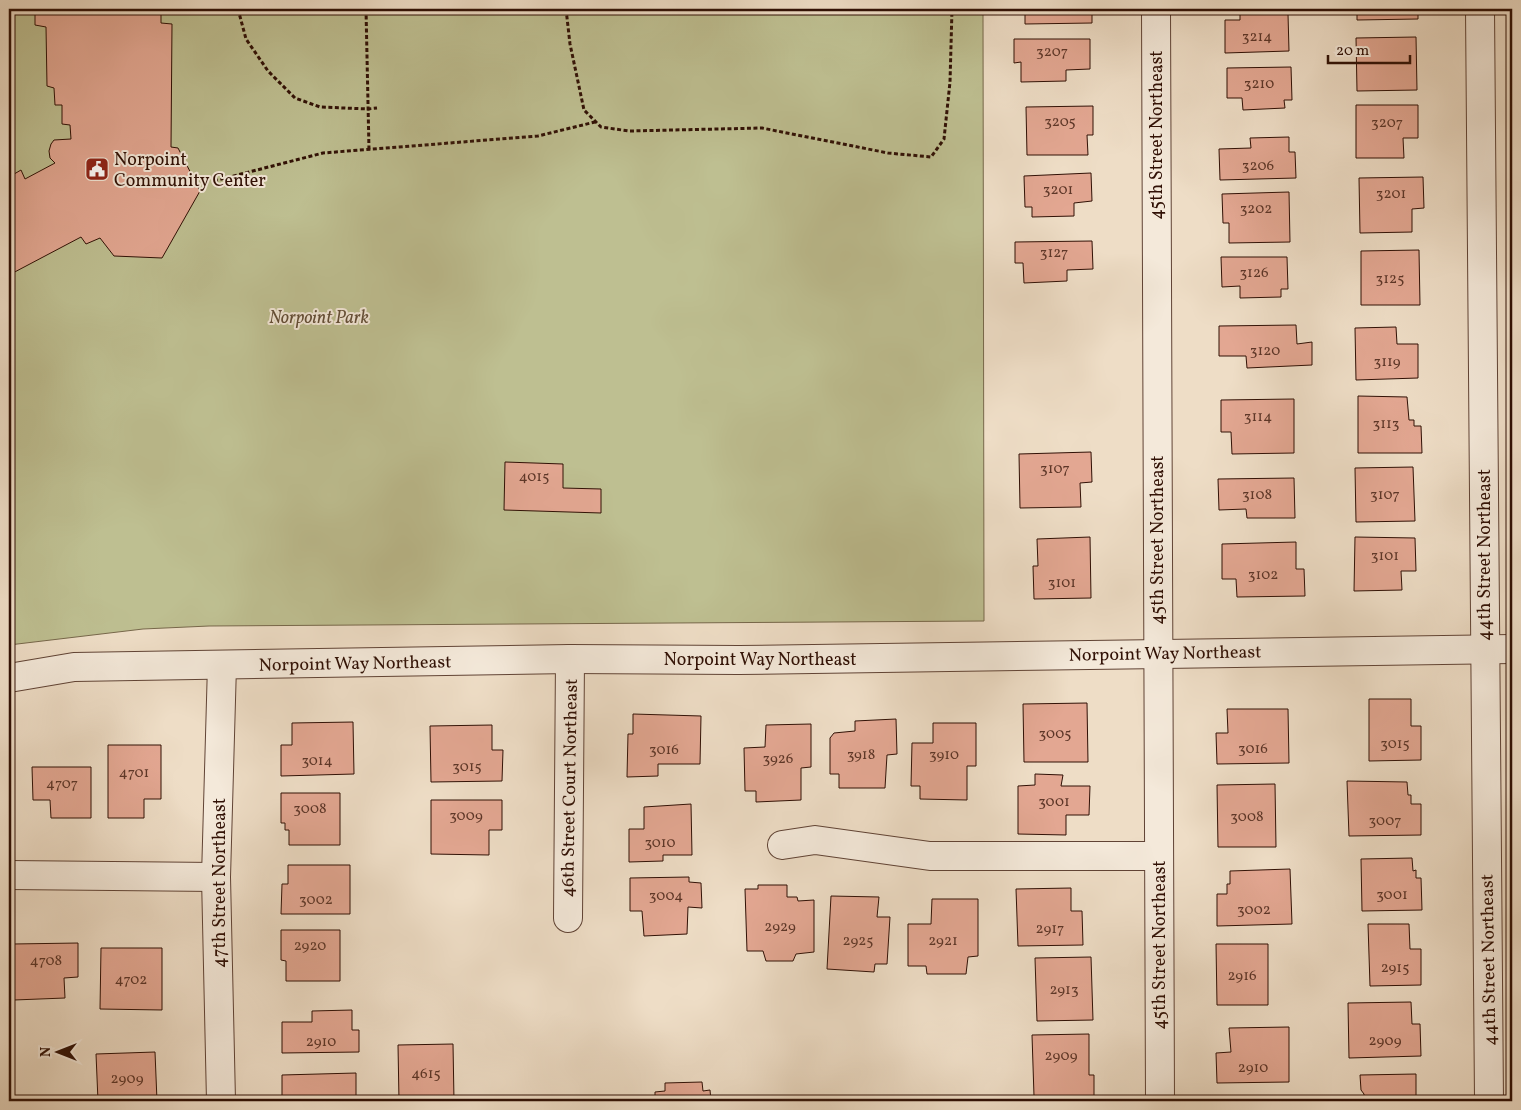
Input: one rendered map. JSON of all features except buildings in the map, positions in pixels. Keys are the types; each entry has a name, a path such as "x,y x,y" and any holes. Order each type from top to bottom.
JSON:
{"street":[{"name":"45th Street Northeast","path":"1156,9 1160,1101"},
{"name":"44th Street Northeast","path":"1480,9 1489,1101"},
{"name":"Norpoint Way Northeast","path":"9,678 74,667 570,659 739,660 1512,649"},
{"name":"46th Street Court Northeast","path":"568,918 570,659"},
{"name":"47th Street Northeast","path":"221,1101 216,877 222,665"},
{"path":"782,845 815,840 930,856 1158,856"},
{"path":"9,875 216,877"}],"path":[{"path":"238,9 246,39 268,71 296,98 320,107 377,108"},
{"path":"366,9 368,150"},
{"path":"566,9 570,44 584,110 601,127 629,131 762,128 888,153 931,157 944,139 950,82 952,9"},
{"path":"214,181 324,153 538,136 596,122"}],"green space":[{"name":"Norpoint Park","path":"9,9 983,9 984,621 209,626 143,629 9,645"}],"place":[{"name":"Norpoint Community Center","path":"97,169"}]}
